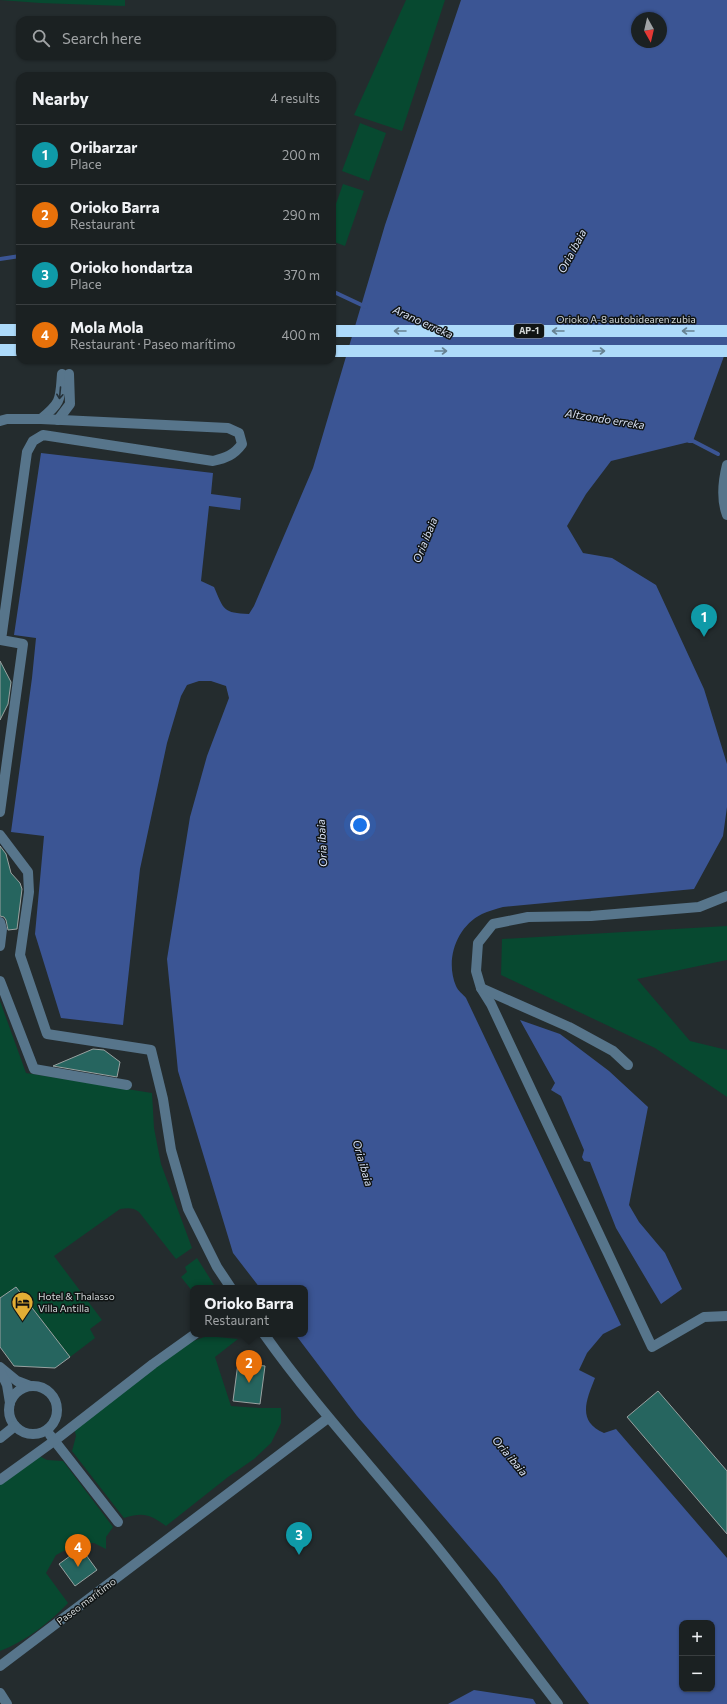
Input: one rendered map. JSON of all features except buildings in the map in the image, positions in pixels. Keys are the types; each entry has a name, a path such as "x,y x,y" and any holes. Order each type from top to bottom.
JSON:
{"highway":[{"path":"0,330 16,330"},
{"name":"Orioko A-8 autobidearen zubia","path":"336,331 727,331"},
{"path":"0,350 16,350"},
{"name":"AP-1","path":"336,351 727,351"}],"street":[{"path":"41,419 52,410 60,399 66,374 70,404 58,420"},
{"path":"0,421 7,419 41,419 228,428 239,433 242,444 236,452 226,458 213,460 43,435 33,441 27,452 1,640 22,644 0,812"},
{"path":"726,469 723,481 724,507 727,515"},
{"path":"0,835 28,872 29,892 20,955 47,1034 151,1050 171,1150 188,1209 217,1267 229,1285"},
{"path":"727,896 699,907 590,916 528,917 493,924 478,943 476,971 481,988 491,1004 652,1347 704,1317 727,1316"},
{"path":"0,922 2,929 0,946"},
{"path":"0,981 34,1069 127,1085"},
{"path":"481,988 568,1027 613,1051 628,1065"},
{"path":"0,1480 191,1337"},
{"path":"266,1337 288,1368 328,1418 416,1520 558,1704"},
{"path":"0,1369 17,1381 30,1386 39,1387 46,1390 53,1396 57,1403 58,1410 56,1418 47,1430 39,1434 30,1434 22,1432 15,1426 9,1411 10,1403 7,1385 0,1369"},
{"path":"10,1403 18,1392 30,1386"},
{"name":"Paseo marítimo","path":"0,1666 328,1418"},
{"path":"0,1438 15,1426"},
{"path":"47,1430 118,1522"},
{"path":"0,1693 7,1704"}],"green space":[{"path":"0,0 125,0 125,6 40,3"},
{"path":"406,0 445,0 402,131 354,115"},
{"path":"360,123 386,133 369,181 342,171"},
{"path":"343,184 364,191 345,246 336,243 336,204"},
{"path":"727,926 727,960 637,979 690,1041 727,1050 727,1097 655,1048 501,975 502,939"},
{"path":"0,1001 26,1073 152,1093 154,1128 161,1164 192,1248 176,1259 139,1212 128,1208 120,1209 54,1256 102,1320 90,1329 95,1338 70,1357 16,1287 0,1298"},
{"path":"197,1258 214,1285 190,1285 190,1288 181,1277 187,1272 185,1267"},
{"path":"204,1337 238,1339 215,1357 231,1406 281,1408 281,1423 271,1443 254,1459 228,1477 166,1526 146,1515 137,1515 124,1518 72,1451 76,1436 74,1428 180,1346"},
{"path":"39,1456 47,1460 63,1461 113,1527 106,1537 106,1549 94,1543 79,1543 56,1555 46,1573 68,1603 37,1631 10,1647 0,1651 0,1483"}],"water":[{"name":"Oria ibaia","path":"461,0 727,0 727,348 693,441 611,461 586,494 567,526 583,553 612,558 656,585 704,689 727,764 727,807 723,836 694,889 503,907 492,910 482,914 465,927 455,945 452,966 456,986 466,998 621,1325 603,1334 587,1353 579,1370 595,1378 587,1402 586,1410 590,1423 604,1433 616,1429 727,1558 727,1704 589,1704 497,1579 357,1416 297,1337 308,1337 308,1285 258,1285 233,1253 178,1071 167,959 190,817 207,756 229,698 226,686 211,681 199,681 187,685 181,696 167,743 140,869 123,1025 61,1018 35,934 44,836 11,832 36,638 14,635 41,453 213,473 211,494 241,498 240,510 209,506 201,581 214,587 220,601 229,611 234,613 249,614 254,606 313,468 385,225"},
{"path":"520,1020 560,1034 609,1071 648,1107 629,1205 639,1222 665,1253 682,1289 661,1304 616,1228 590,1162 584,1161 582,1157 584,1150 561,1096 551,1090 555,1083"},
{"path":"474,1690 533,1699 536,1704 448,1704"}],"waterway":[{"name":"Arano erreka","path":"0,259 16,257"},
{"name":"Arano erreka","path":"336,293 366,307"},
{"name":"Altzondo erreka","path":"689,441 693,441 718,454"}],"place":[{"name":"Oribarzar","path":"704,637"},
{"name":"Hotel & Thalasso Villa Antilla","path":"22,1322"},
{"name":"Orioko Barra","path":"249,1383"},
{"name":"Orioko hondartza","path":"299,1555"},
{"name":"Mola Mola","path":"78,1567"}]}
